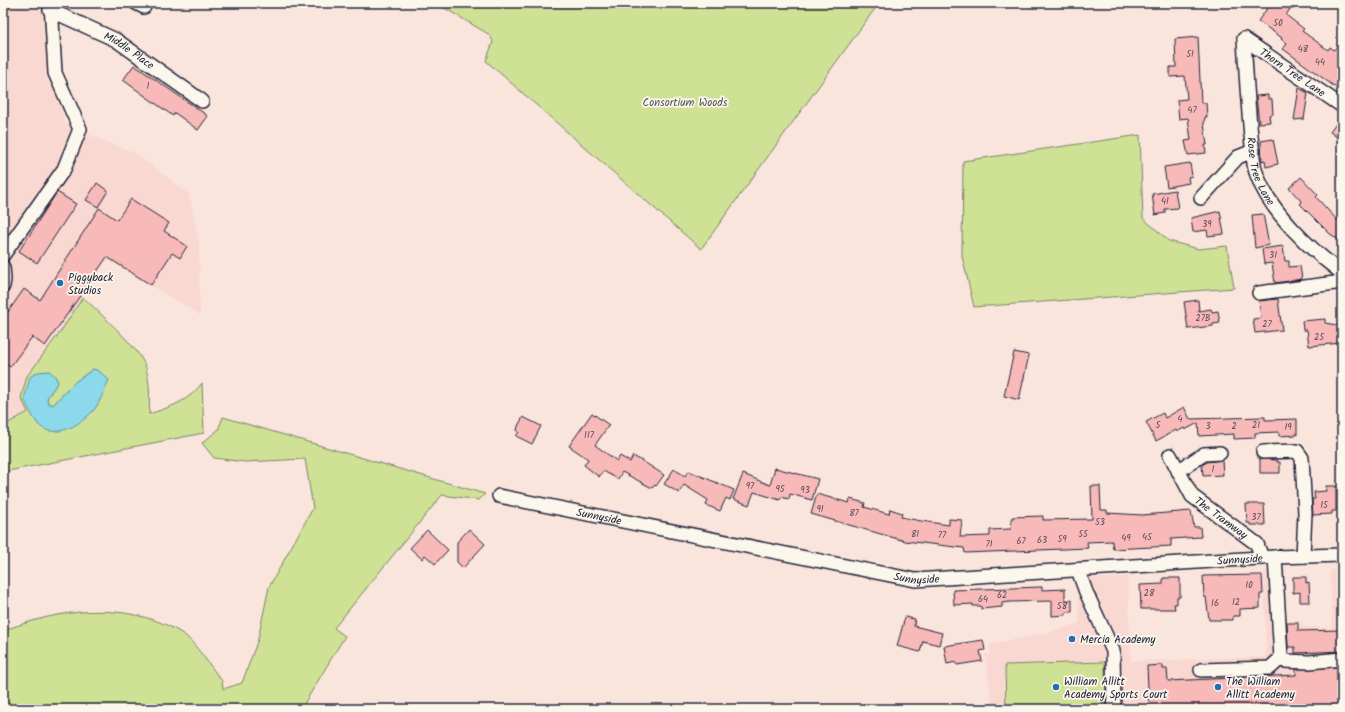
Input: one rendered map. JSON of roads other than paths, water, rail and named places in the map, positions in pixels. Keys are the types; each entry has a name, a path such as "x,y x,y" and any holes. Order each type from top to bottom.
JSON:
{"street":[{"name":"Middle Place","path":"50,6 116,40 202,101"},
{"path":"3,255 64,169 80,129 55,73 50,6"},
{"name":"Thorn Tree Lane","path":"1244,39 1342,106"},
{"name":"Rose Tree Lane","path":"1244,39 1256,174 1264,192 1288,222 1321,257 1342,273"},
{"path":"1201,198 1238,156 1253,151"},
{"path":"3,267 3,286"},
{"path":"1259,293 1342,280"},
{"path":"1263,452 1297,451 1302,458 1305,513 1303,556"},
{"path":"1178,471 1204,454 1220,453"},
{"name":"The Tramway","path":"1170,455 1192,496 1257,544 1262,558"},
{"name":"Sunnyside","path":"499,496 915,580 1275,557 1342,555"},
{"path":"1275,557 1281,658"},
{"path":"1078,570 1113,651 1114,709"},
{"path":"1281,658 1284,660 1309,662 1342,659"},
{"path":"1201,670 1270,668 1281,658"}],"water":[{"path":"93,369 99,371 109,380 100,401 87,417 74,426 59,431 44,429 38,424 24,399 30,377 38,372 49,371 55,376 58,382 47,398 48,403 53,405 75,382"}],"place":[{"name":"Piggyback Studios","path":"60,283"},
{"name":"Mercia Academy","path":"1072,639"},
{"name":"William Allitt Academy Sports Court","path":"1056,687"},
{"name":"The William Allitt Academy","path":"1218,687"}],"park label":[{"name":"Consortium Woods","path":"685,102"}]}
